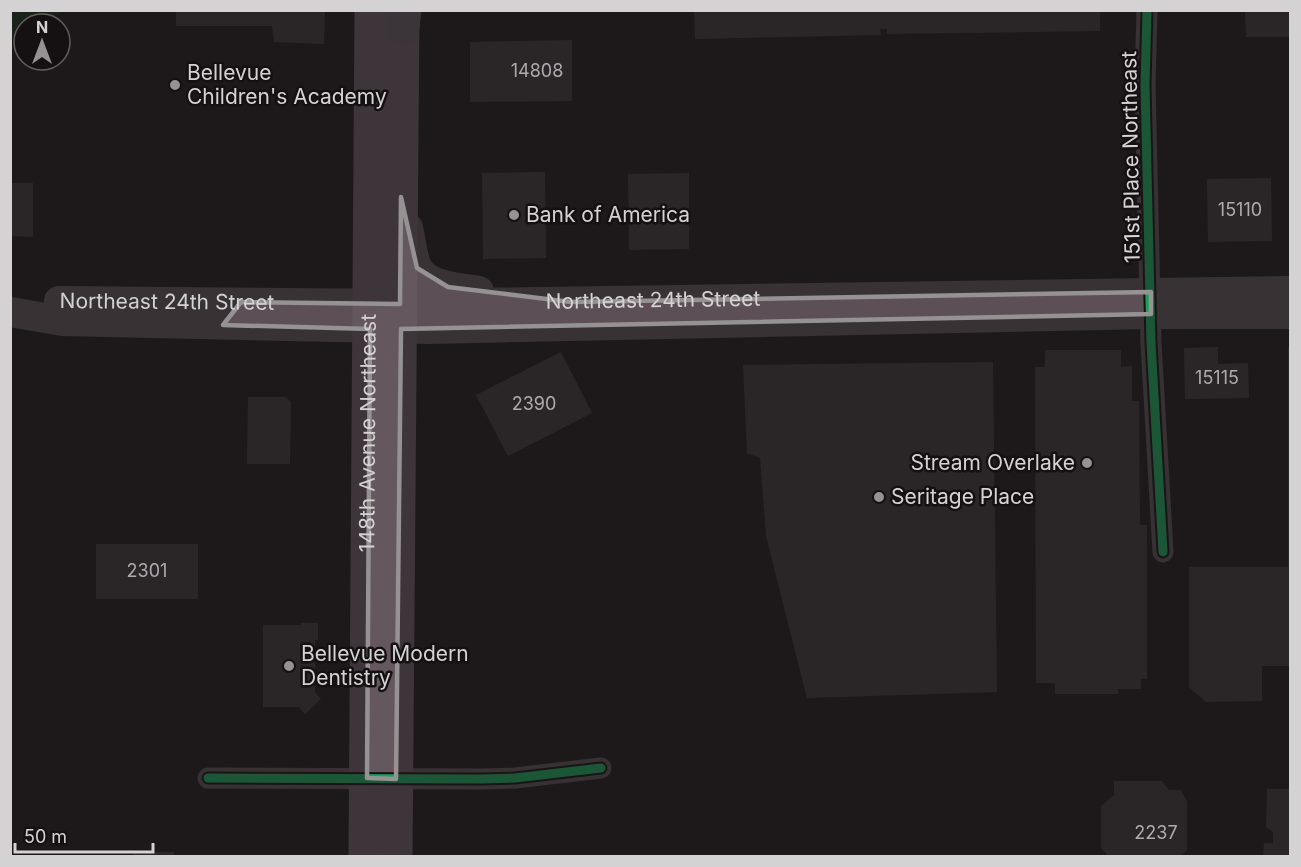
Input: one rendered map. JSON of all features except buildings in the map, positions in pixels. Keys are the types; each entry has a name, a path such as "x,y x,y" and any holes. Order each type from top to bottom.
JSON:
{"main road":[{"name":"148th Avenue Northeast","path":"371,10 385,317"},
{"name":"148th Avenue Northeast","path":"396,856 381,778 366,554 385,317 401,197 403,16"},
{"path":"401,197 417,268 428,278 448,287 571,302"},
{"name":"Northeast 24th Street","path":"15,312 51,300 241,302 385,317 1151,303 1290,291"},
{"path":"223,325 241,302"},
{"name":"Northeast 24th Street","path":"15,312 63,321 223,325 385,317 571,302 899,308"},
{"name":"Northeast 24th Street","path":"1151,303 1290,314"},
{"name":"148th Avenue Northeast","path":"365,856 381,778"}],"street":[{"name":"151st Place Northeast","path":"1147,10 1145,86 1151,303 1163,552"},
{"path":"208,778 515,778 601,768"}],"highlighted area":[{"path":"401,197 417,268 448,287 571,302 1151,292 1151,314 401,329 396,779 367,778 370,329 223,325 241,302 400,304"}],"green space":[{"path":"11,10 63,10 61,12 12,12 11,40"}],"cycle path":[{"path":"1147,10 1145,85 1151,343 1163,552"},
{"path":"208,778 481,779 515,778 601,768"}],"place":[{"name":"Bellevue Children's Academy","path":"175,85"},
{"name":"Bank of America","path":"514,215"},
{"name":"Stream Overlake","path":"1087,463"},
{"name":"Seritage Place","path":"879,497"},
{"name":"Bellevue Modern Dentistry","path":"289,666"}]}
